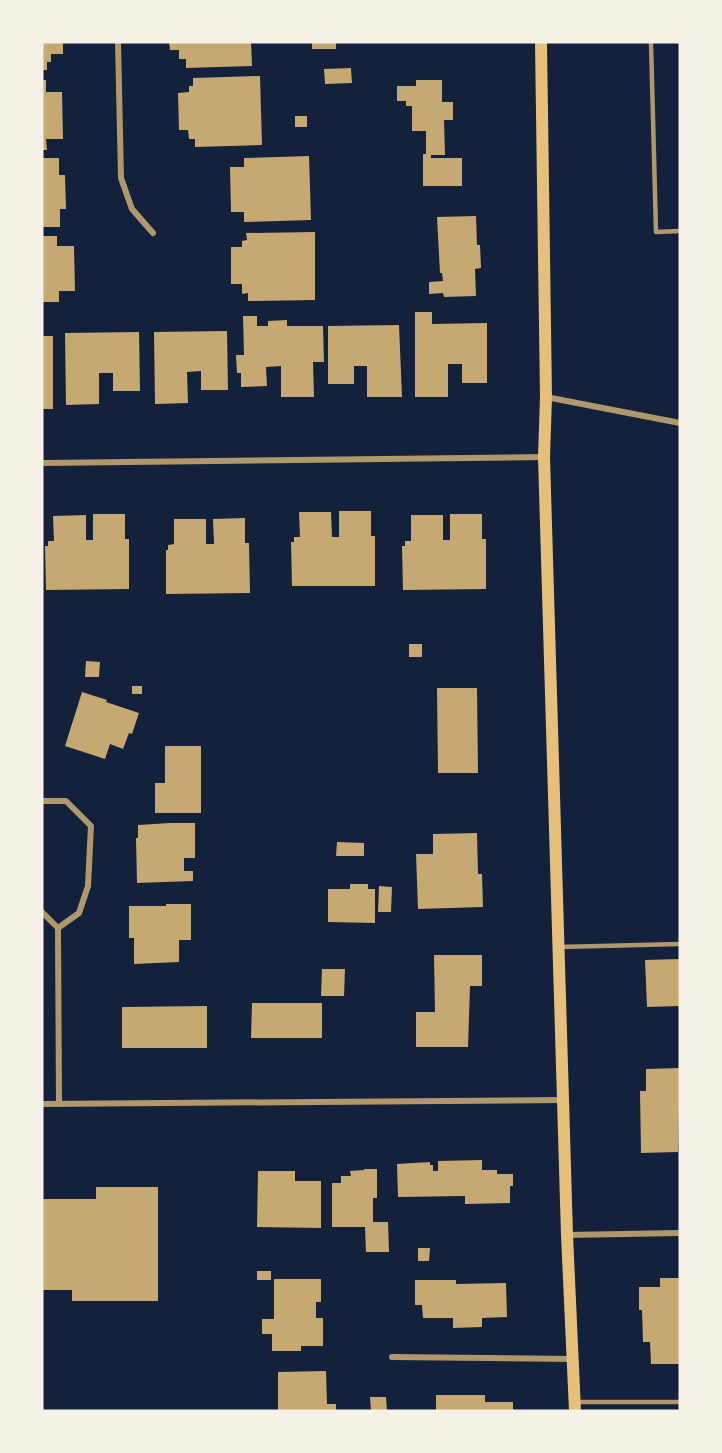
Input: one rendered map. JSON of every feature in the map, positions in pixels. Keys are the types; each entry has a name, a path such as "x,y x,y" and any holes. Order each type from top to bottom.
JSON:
{"main road":[{"path":"541,42 546,397 544,457 567,1236 575,1406"}],"street":[{"path":"118,42 121,178 132,209 153,233"},
{"path":"546,397 680,423"},
{"path":"42,463 544,457"},
{"path":"42,801 66,801 91,826 88,886 79,913 58,928"},
{"path":"42,912 58,928 59,1104"},
{"path":"42,1104 564,1100"},
{"path":"567,1236 680,1233"},
{"path":"392,1358 574,1359"}],"lane":[{"path":"651,42 657,232 680,231"},
{"path":"559,947 680,944"},
{"path":"575,1406 680,1402"}],"building":[{"path":"42,42 63,42 63,54 51,54 51,62 47,62 47,70 42,70"},
{"path":"169,42 251,42 252,66 186,68 186,59 179,59 179,50 170,50"},
{"path":"312,42 336,42 336,49 312,49"},
{"path":"351,68 352,83 325,84 324,69"},
{"path":"260,76 262,145 195,147 195,139 189,139 188,130 179,130 178,93 189,92 189,86 193,86 193,78"},
{"path":"42,80 46,80 46,92 62,92 63,139 46,139 47,150 42,150"},
{"path":"416,80 442,80 442,102 453,102 453,120 444,120 445,155 431,155 431,158 462,158 462,186 423,186 426,131 412,131 412,106 406,106 406,101 397,101 397,86 416,86"},
{"path":"295,116 307,116 307,127 295,127"},
{"path":"309,156 311,220 244,222 244,212 231,212 230,167 244,167 244,158"},
{"path":"42,158 59,158 59,175 65,175 66,209 60,209 60,227 42,227"},
{"path":"476,216 481,268 475,269 476,296 444,297 443,293 429,294 429,282 443,281 442,273 440,273 437,217"},
{"path":"315,232 315,300 248,301 248,293 242,294 242,284 231,284 231,247 242,247 242,241 247,240 246,233"},
{"path":"42,236 57,236 57,246 74,246 75,291 59,291 59,302 42,302"},
{"path":"415,312 432,312 432,324 487,323 487,383 462,383 462,364 448,364 448,397 415,397"},
{"path":"243,316 257,316 257,326 268,326 268,321 287,320 287,326 323,326 324,362 313,362 314,397 281,397 281,366 266,367 267,386 241,387 241,373 237,373 236,355 244,355"},
{"path":"399,325 402,397 367,397 367,366 354,366 354,384 328,384 328,326"},
{"path":"227,331 228,390 201,390 201,371 187,372 188,403 155,404 154,332"},
{"path":"139,332 140,391 113,391 113,373 99,373 99,404 66,405 65,333"},
{"path":"42,336 53,336 53,409 42,409"},
{"path":"339,511 371,511 371,536 375,536 375,586 292,586 291,542 294,542 294,537 300,537 299,512 331,512 332,537 339,537"},
{"path":"93,514 125,514 125,539 129,539 129,589 46,590 45,546 48,546 48,541 54,541 53,516 86,515 86,540 93,540"},
{"path":"450,514 482,514 482,539 486,539 486,589 403,590 402,546 405,546 405,541 411,541 411,515 443,515 443,540 450,540"},
{"path":"245,518 245,543 249,543 250,593 166,594 166,550 168,550 168,545 174,544 174,519 206,519 206,544 214,544 213,519"},
{"path":"409,644 422,644 422,657 409,657"},
{"path":"86,661 100,662 99,677 85,677"},
{"path":"132,686 142,686 142,694 132,694"},
{"path":"437,688 477,688 478,773 438,773"},
{"path":"82,692 139,713 132,734 129,733 123,749 110,744 105,759 65,746"},
{"path":"165,746 201,746 201,813 155,813 155,783 165,783"},
{"path":"195,823 195,858 184,858 184,871 193,871 193,881 137,883 138,825"},
{"path":"477,833 478,874 482,874 483,907 418,909 416,854 433,854 433,834"},
{"path":"337,842 364,843 364,856 336,856"},
{"path":"350,884 368,884 368,889 375,889 375,923 328,922 328,889 350,889"},
{"path":"379,886 392,887 391,912 378,912"},
{"path":"166,904 191,904 191,940 179,940 179,962 134,964 134,938 129,938 129,906 166,906"},
{"path":"434,955 482,955 482,986 470,986 468,1047 416,1047 416,1012 435,1012"},
{"path":"680,959 680,1006 647,1007 645,960"},
{"path":"322,969 345,969 344,996 321,996"},
{"path":"252,1003 322,1003 322,1038 251,1038"},
{"path":"207,1006 207,1048 122,1048 122,1007"},
{"path":"680,1068 678,1152 641,1153 640,1091 646,1091 646,1069"},
{"path":"482,1160 482,1170 497,1170 497,1174 513,1174 510,1203 465,1204 465,1196 398,1197 397,1164 430,1162 430,1165 433,1165 433,1171 438,1171 438,1161"},
{"path":"377,1169 377,1198 373,1198 373,1222 388,1222 389,1252 366,1252 365,1227 332,1227 332,1183 341,1183 341,1176 351,1176 350,1171"},
{"path":"258,1171 295,1171 295,1181 321,1181 321,1228 257,1227"},
{"path":"96,1187 158,1187 158,1301 72,1301 72,1290 42,1290 42,1199 96,1199"},
{"path":"418,1248 430,1248 429,1261 418,1261"},
{"path":"257,1271 271,1271 271,1280 257,1280"},
{"path":"660,1278 680,1278 680,1364 651,1364 650,1342 643,1342 639,1287 660,1287"},
{"path":"274,1279 321,1279 321,1302 316,1302 316,1318 323,1318 323,1346 301,1346 301,1351 272,1351 272,1334 262,1334 262,1319 274,1319"},
{"path":"415,1280 456,1280 456,1284 506,1283 507,1317 482,1318 482,1327 453,1328 453,1318 423,1318 422,1305 415,1305"},
{"path":"326,1371 327,1404 336,1404 336,1411 278,1411 278,1372"},
{"path":"436,1395 485,1395 485,1402 513,1402 513,1411 436,1411"},
{"path":"370,1397 386,1397 387,1411 371,1411"}]}
